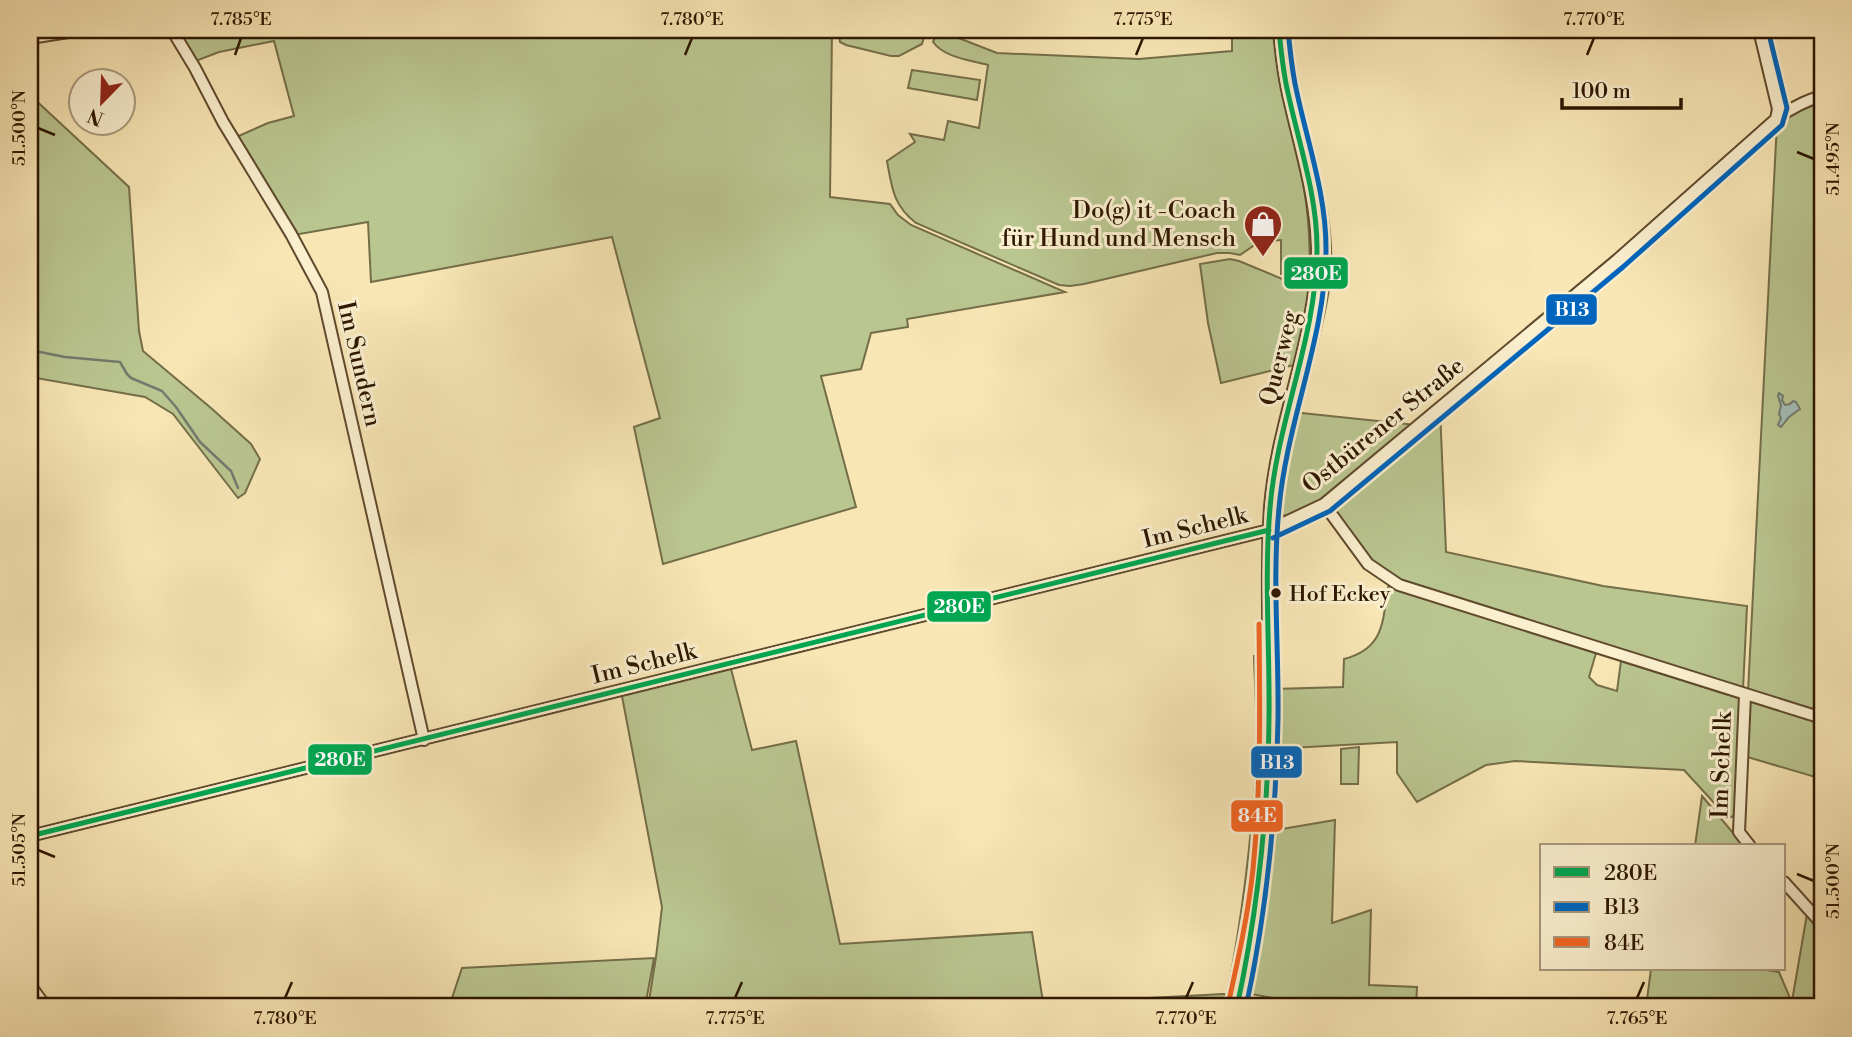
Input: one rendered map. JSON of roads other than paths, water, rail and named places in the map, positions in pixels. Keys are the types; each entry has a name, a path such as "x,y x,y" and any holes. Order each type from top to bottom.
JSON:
{"street":[{"path":"30,38 81,30"},
{"name":"Im Sundern","path":"172,30 223,122 292,234 322,292 424,740"},
{"name":"Querweg","path":"1269,530 1277,458 1313,308 1317,247 1307,172 1284,74 1279,30"},
{"path":"1759,30 1778,109 1776,119"},
{"name":"Ostbürener Straße","path":"1269,530 1324,504 1617,260 1776,119 1789,109 1822,96"},
{"name":"Im Schelk","path":"1324,504 1368,564 1399,585 1745,695 1739,832 1748,844"},
{"path":"1237,1007 1255,916 1265,830 1269,717 1269,530"},
{"name":"Im Schelk","path":"30,836 1269,530"},
{"path":"1745,695 1822,718"},
{"path":"1786,884 1822,924"},
{"path":"30,985 46,1007"}],"water":[{"path":"1779,393 1783,396 1785,405 1793,401 1800,409 1781,427 1778,425 1781,418"}],"waterway":[{"path":"30,350 65,357 120,362 131,378 162,391 200,442 231,471 238,488"}],"place":[{"name":"Do(g) it -Coach für Hund und Mensch","path":"1263,258"},
{"name":"Hof Eckey","path":"1276,593"}]}
